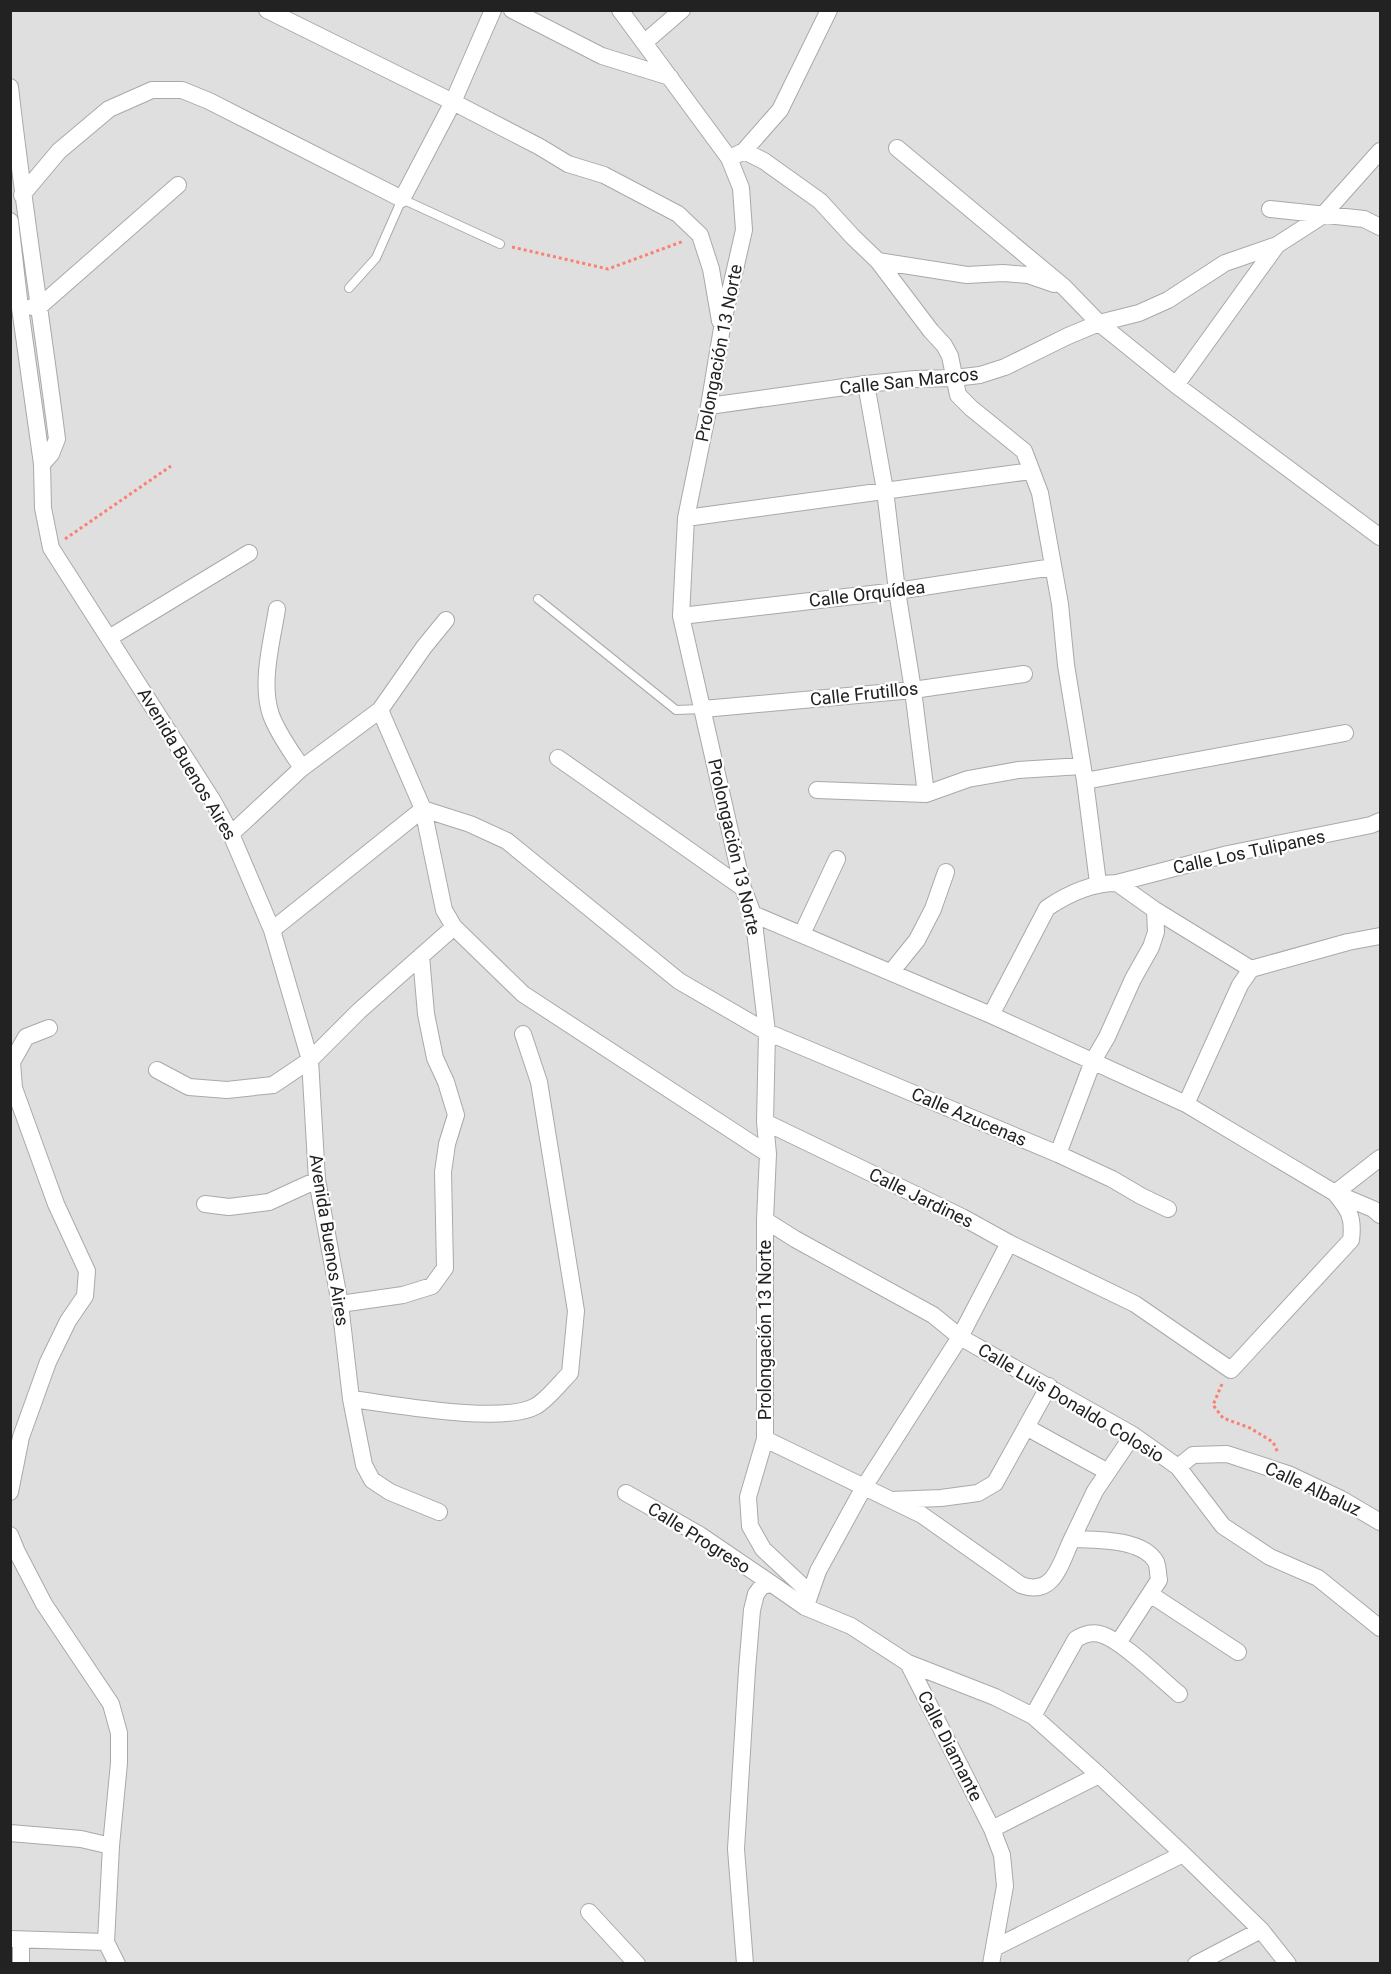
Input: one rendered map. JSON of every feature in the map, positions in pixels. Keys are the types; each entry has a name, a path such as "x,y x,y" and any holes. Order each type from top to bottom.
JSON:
{"street":[{"path":"267,10 453,102 568,164 604,175 678,214 700,235 711,269 722,330"},
{"path":"22,195 59,152 109,109 152,90 182,90 209,101 402,199 453,102 493,10"},
{"path":"512,10 602,56 670,77"},
{"path":"620,10 670,77 737,154 764,161 820,201 878,261 944,345 950,356 958,395 1024,451 1040,493 1060,604 1066,665 1098,883 1063,897 1047,908 990,1014"},
{"path":"645,42 682,10"},
{"path":"737,154 780,110 829,10"},
{"path":"10,87 22,195 40,306 57,439 51,454 42,464"},
{"path":"897,148 1064,287 1099,323 1176,385 1380,537"},
{"path":"1176,385 1277,245 1322,216 1380,151"},
{"name":"Prolongación 13 Norte","path":"737,154 744,230 722,330 686,518 681,616 743,888 753,914 767,1032 765,1439 748,1497 750,1526 763,1549 808,1600"},
{"path":"20,308 40,306 178,185"},
{"path":"1270,209 1364,219 1380,226"},
{"name":"Avenida Buenos Aires","path":"10,221 42,464 44,508 51,548 213,801 231,834 272,930 310,1060 317,1179 340,1304 351,1399 364,1465 372,1480 390,1492 439,1512"},
{"name":"Calle San Marcos","path":"709,406 867,384 980,375 1005,367 1044,346 1099,323 1139,313 1168,300 1225,263 1277,245"},
{"path":"878,261 967,275 1003,273 1028,275 1064,287"},
{"path":"867,384 914,690 926,795"},
{"path":"686,518 1031,471"},
{"path":"109,638 249,553"},
{"name":"Calle Orquídea","path":"681,616 897,591 1053,567"},
{"path":"277,609 266,674 271,714 302,768"},
{"path":"231,834 302,768 380,710 446,620"},
{"name":"Calle Frutillos","path":"704,709 914,690 1024,674"},
{"path":"380,710 423,809 444,910 454,927 523,994 768,1154"},
{"path":"817,790 926,795 968,779 1018,770 1083,774 1345,733"},
{"path":"558,758 743,888"},
{"path":"272,930 423,809"},
{"name":"Calle Azucenas","path":"423,809 470,824 507,841 679,981 767,1032 1058,1154 1168,1209"},
{"name":"Calle Los Tulipanes","path":"1098,883 1117,883 1228,854 1371,825 1380,821"},
{"path":"802,934 837,859"},
{"path":"892,971 917,940 933,909 946,872"},
{"path":"1117,883 1155,910 1251,969"},
{"path":"1058,1154 1093,1061 1107,1037 1133,978 1151,947 1156,932 1155,910"},
{"path":"753,914 990,1014 1186,1104 1335,1193 1373,1209 1380,1215"},
{"path":"158,1070 189,1087 227,1090 273,1085 310,1060 359,1011 454,927"},
{"path":"1186,1104 1240,985 1251,969 1348,942 1380,936"},
{"path":"340,1304 403,1295 432,1286 445,1268 443,1172 447,1144 456,1115 446,1082 435,1058 426,1014 421,956"},
{"path":"10,1492 21,1437 48,1362 68,1321 85,1296 87,1271 56,1204 14,1088 12,1062 26,1037 49,1028"},
{"path":"351,1399 464,1413 516,1412 537,1406 570,1373 576,1311 539,1082 523,1034"},
{"name":"Calle Jardines","path":"765,1122 1135,1304 1231,1370"},
{"path":"1335,1193 1380,1158"},
{"path":"205,1204 229,1207 268,1202 317,1179"},
{"path":"1231,1370 1350,1240 1353,1225 1348,1209 1335,1193"},
{"name":"Calle Luis Donaldo Colosio","path":"765,1220 933,1315 960,1337 1133,1435 1178,1467 1223,1526 1270,1557 1318,1578 1378,1625"},
{"path":"1009,1243 960,1337 864,1487 818,1571 808,1600 826,1616 850,1626 908,1663 996,1697 1033,1716 1099,1775 1261,1930 1288,1964"},
{"path":"891,1500 941,1498 978,1493 994,1483 1049,1386"},
{"path":"1026,1427 1108,1472"},
{"path":"765,1439 922,1515 1021,1585 1033,1589 1044,1587 1054,1576 1095,1491 1133,1435"},
{"name":"Calle Albaluz","path":"1178,1467 1193,1455 1227,1454 1288,1474 1341,1498 1380,1522"},
{"name":"Calle Progreso","path":"626,1493 700,1534 772,1584 808,1600"},
{"path":"10,1535 44,1604 111,1704 119,1733 119,1763 111,1846 106,1942 117,1964"},
{"path":"1072,1539 1132,1545 1146,1552 1156,1562 1159,1580 1118,1643"},
{"path":"745,1964 736,1849 747,1670 752,1610 756,1594 762,1586 772,1584"},
{"path":"1150,1594 1238,1652"},
{"path":"1033,1716 1076,1639 1088,1632 1103,1634 1118,1643 1179,1694"},
{"name":"Calle Diamante","path":"908,1663 992,1829 1002,1855 1005,1886 993,1956"},
{"path":"992,1829 1099,1775"},
{"path":"10,1833 81,1839 111,1846"},
{"path":"993,1956 1182,1854"},
{"path":"589,1912 637,1964"},
{"path":"1196,1964 1261,1930"},
{"path":"21,1964 16,1940 106,1942"}],"lane":[{"path":"349,288 376,258 402,199 500,244"},
{"path":"538,598 676,710 704,709"}],"path":[{"path":"500,244 608,269 700,235"},
{"path":"51,548 171,466"},
{"path":"1231,1370 1213,1405 1223,1418 1250,1428 1273,1442 1288,1474"}],"shaded area":[{"path":"11,11 1380,11 1380,1963 11,1963"}]}
